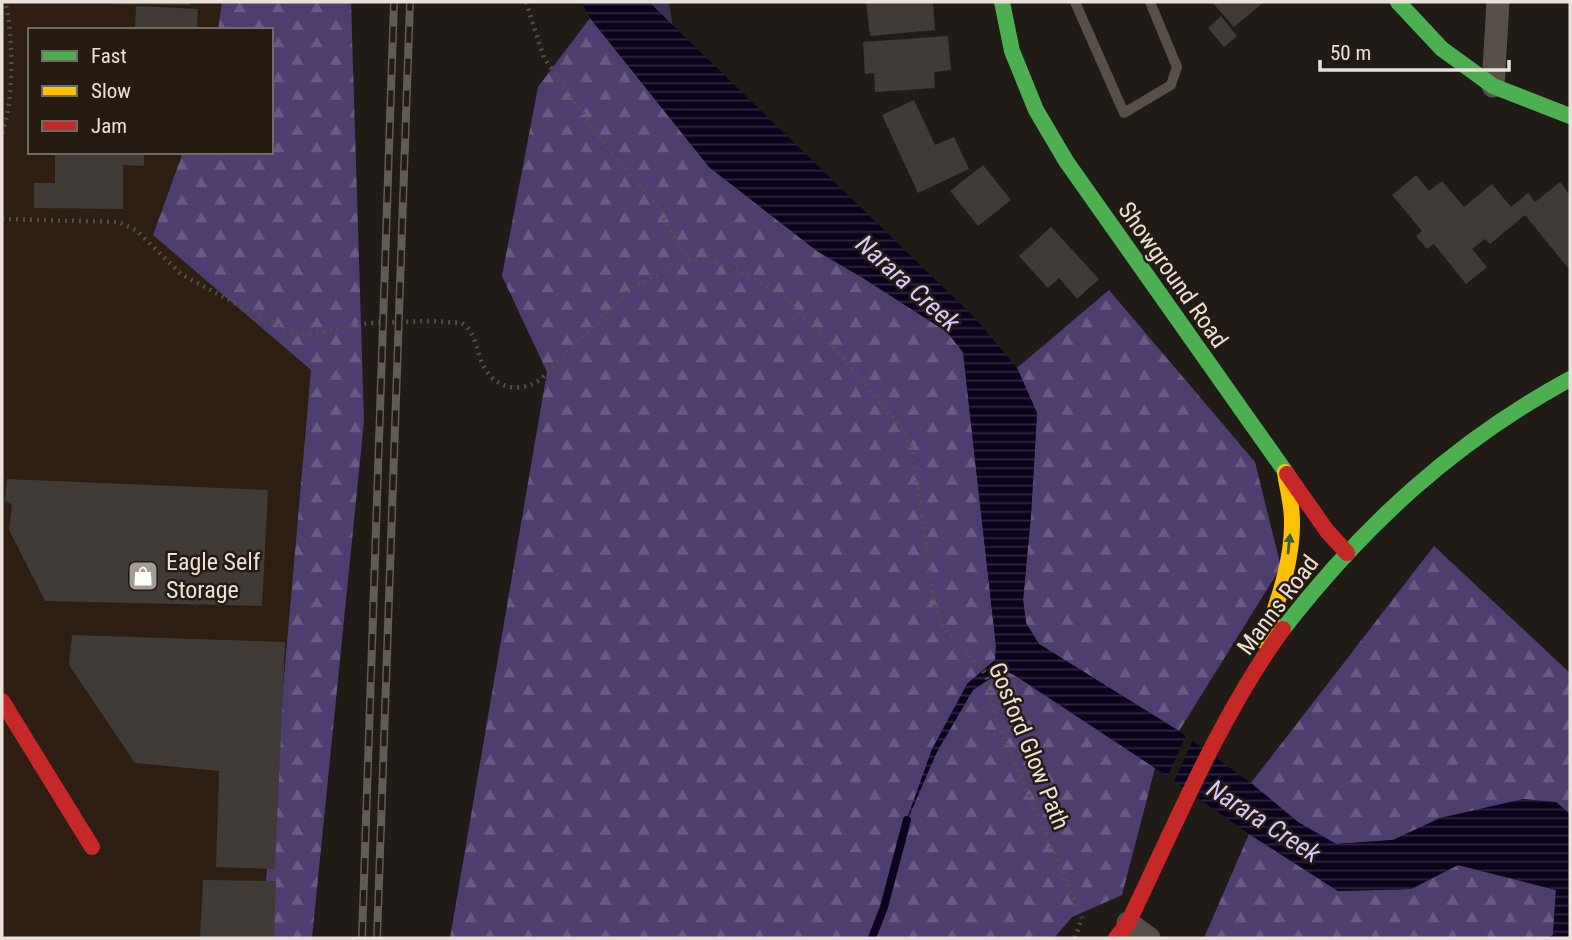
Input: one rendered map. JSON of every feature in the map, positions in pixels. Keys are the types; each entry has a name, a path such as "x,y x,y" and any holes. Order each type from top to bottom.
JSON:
{"street":[{"name":"Showground Road","path":"1002,2 1012,51 1021,74 1036,110 1066,161 1327,531 1347,553"},
{"path":"1398,2 1442,49 1493,86 1570,116"},
{"path":"1493,86 1498,2"},
{"name":"Manns Road","path":"1122,930 1216,740 1279,634 1347,553 1404,493 1434,466 1511,411 1570,379"},
{"path":"1251,680 1277,600 1288,554 1292,520 1285,472"},
{"path":"2,701 92,847"},
{"path":"1122,930 1149,938"}],"lane":[{"path":"1075,2 1124,113 1171,85 1177,67 1150,2"}],"path":[{"path":"2,133 6,122 12,67 5,2"},
{"path":"2,219 118,222 136,230 182,275 300,337 368,323 462,323 473,336 489,374 508,388 523,388 540,380 633,287 690,260 655,205 603,142 544,58 526,2"},
{"name":"Gosford Glow Path","path":"690,260 713,261 775,290 836,350 905,432 913,452 935,608 943,628 980,665 990,684 993,712 1082,918 1075,938"}],"shaded area":[{"path":"2,2 222,2 218,28 28,28 28,154 182,154 153,235 311,370 261,938 2,938"},
{"path":"649,2 669,2 673,28"}],"green space":[{"path":"222,2 351,2 364,421 312,938 261,938 311,370 153,235 182,154 273,154 273,28 218,28"},
{"path":"590,18 709,167 817,251 947,332 963,352 996,646 995,660 967,684 938,749 973,690 1003,670 1014,674 1155,768 1122,895 1072,917 1054,938 450,938 547,372 502,276 538,87"},
{"path":"1109,290 1255,462 1281,567 1179,731 1039,644 1026,623 1023,600 1037,413 1017,368"},
{"path":"1434,546 1570,673 1570,814 1556,802 1440,818 1393,840 1336,844 1298,822 1251,783"},
{"path":"1249,834 1338,891 1411,889 1458,865 1556,890 1553,935 1548,938 1204,938"}],"water":[{"path":"581,2 649,2 974,317 1017,368 1037,413 1023,600 1026,623 1039,644 1179,731 1251,783 1298,822 1336,844 1393,840 1440,818 1523,799 1556,802 1570,814 1570,938 1548,938 1553,935 1556,890 1458,865 1411,889 1338,891 1003,670 973,690 937,752 903,830 932,749 967,684 995,660 996,646 963,352 947,332 817,251 709,167 590,18"}],"pier":[{"path":"1187,733 1194,738 1173,784 1166,780"}],"building":[{"path":"190,2 190,5 110,4"},
{"path":"866,2 933,2 935,30 870,36"},
{"path":"1212,2 1264,2 1234,27"},
{"path":"136,6 198,9 197,28 135,28"},
{"path":"1221,16 1237,36 1224,47 1208,28"},
{"path":"948,36 951,70 934,72 935,88 875,92 874,73 865,74 863,42"},
{"path":"914,100 935,145 954,137 969,169 918,193 882,115"},
{"path":"55,154 144,154 144,166 123,165 123,209 34,208 34,183 55,183"},
{"path":"983,165 1011,200 978,226 950,191"},
{"path":"1416,175 1429,191 1442,181 1464,207 1492,184 1511,207 1528,193 1535,202 1560,182 1570,195 1570,267 1568,268 1525,215 1490,244 1485,239 1472,249 1487,267 1466,284 1434,244 1427,249 1416,236 1422,231 1392,195"},
{"path":"1051,227 1099,279 1077,299 1059,278 1048,288 1019,256"},
{"path":"7,479 268,490 262,606 45,601 9,530 12,505 5,501"},
{"path":"72,635 285,642 275,869 216,867 219,771 135,763 69,665"},
{"path":"203,880 276,881 274,938 200,938"}],"waterway":[{"name":"Narara Creek","path":"872,938 884,907 907,820"}],"railway":[{"path":"362,938 394,2"},
{"path":"377,938 410,2"}],"traffic: fast":[{"path":"1002,2 1012,51 1036,110 1066,161 1287,474"},
{"path":"1398,2 1442,49 1493,86 1570,116"},
{"path":"1283,629 1346,555 1413,489 1488,430 1570,379"}],"traffic: slow":[{"path":"1264,642 1283,582 1292,536 1292,514 1285,472"}],"traffic: jam":[{"path":"1287,474 1327,531 1347,553"},
{"path":"1116,938 1128,923 1218,735 1283,629"},
{"path":"2,701 92,847"}],"place":[{"name":"Eagle Self Storage","path":"143,576"}]}
